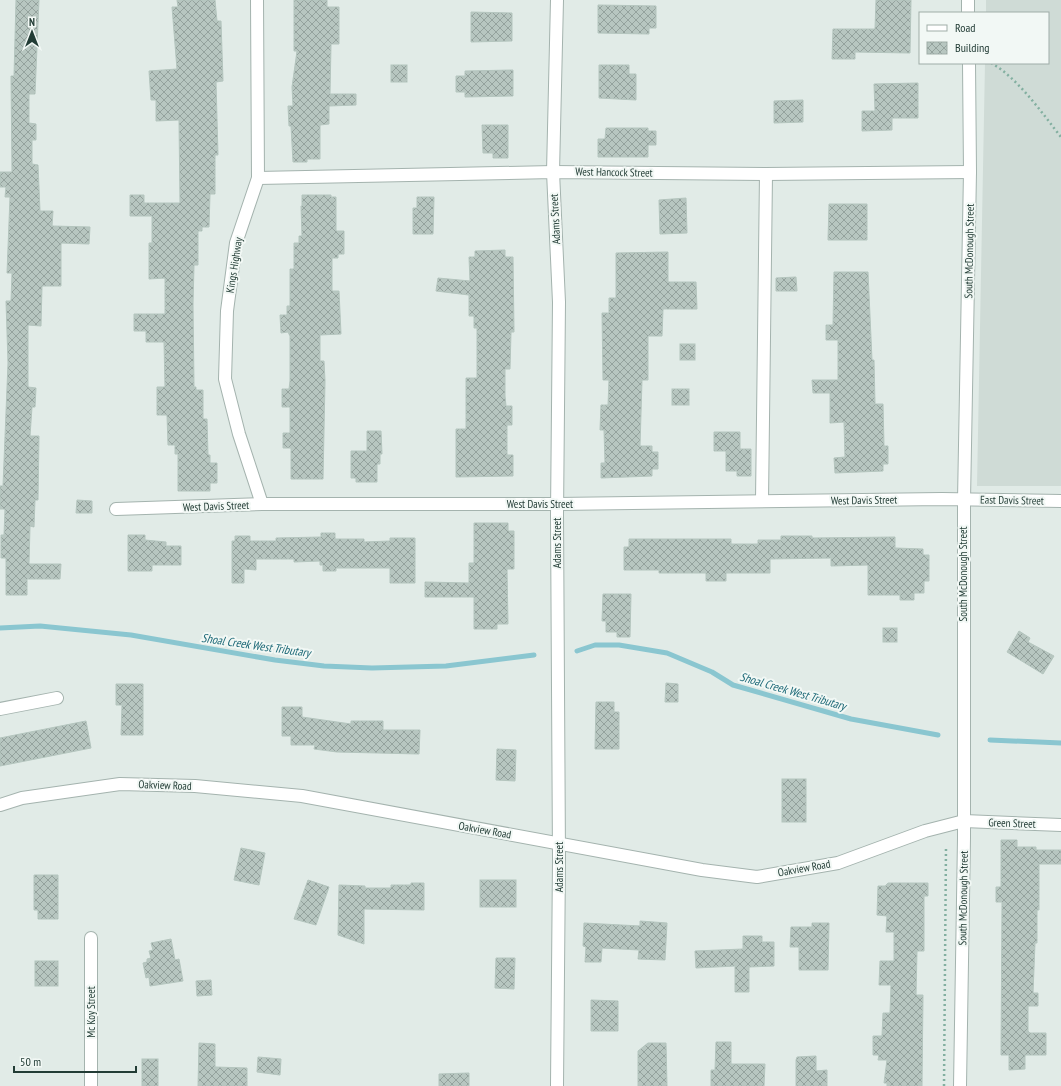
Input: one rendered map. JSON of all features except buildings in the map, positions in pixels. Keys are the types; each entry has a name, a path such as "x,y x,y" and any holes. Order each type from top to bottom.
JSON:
{"street":[{"name":"Kings Highway","path":"257,0 258,178 236,243 227,311 225,379 239,434 262,504"},
{"name":"Adams Street","path":"557,0 553,172 559,302 557,504 559,844 557,1086"},
{"path":"968,0 968,12"},
{"name":"South McDonough Street","path":"960,1086 964,821 964,500 970,172 969,64"},
{"name":"West Hancock Street","path":"258,178 553,172 766,174 970,172"},
{"path":"762,502 766,174"},
{"name":"West Davis Street","path":"116,508 262,504 557,504 964,500"},
{"name":"East Davis Street","path":"964,500 1061,501"},
{"path":"0,709 57,698"},
{"name":"Oakview Road","path":"0,805 22,798 120,784 195,786 302,796 702,870 757,877 838,862 925,831 964,821"},
{"name":"Green Street","path":"964,821 1061,825"},
{"name":"Mc Koy Street","path":"91,938 91,1086"}],"path":[{"path":"993,64 1001,69 1037,107 1061,137"},
{"path":"944,1086 946,846"}],"shaded area":[{"path":"986,0 1061,0 1061,486 977,486 985,64 1049,64 1049,12 986,12"}],"waterway":[{"name":"Shoal Creek West Tributary","path":"0,628 40,626 131,635 275,660 324,666 372,668 446,666 534,655"},
{"name":"Shoal Creek West Tributary","path":"577,651 595,645 619,645 667,653 712,672 733,685 851,719 938,735"},
{"name":"Shoal Creek West Tributary","path":"990,740 1061,743"}]}
